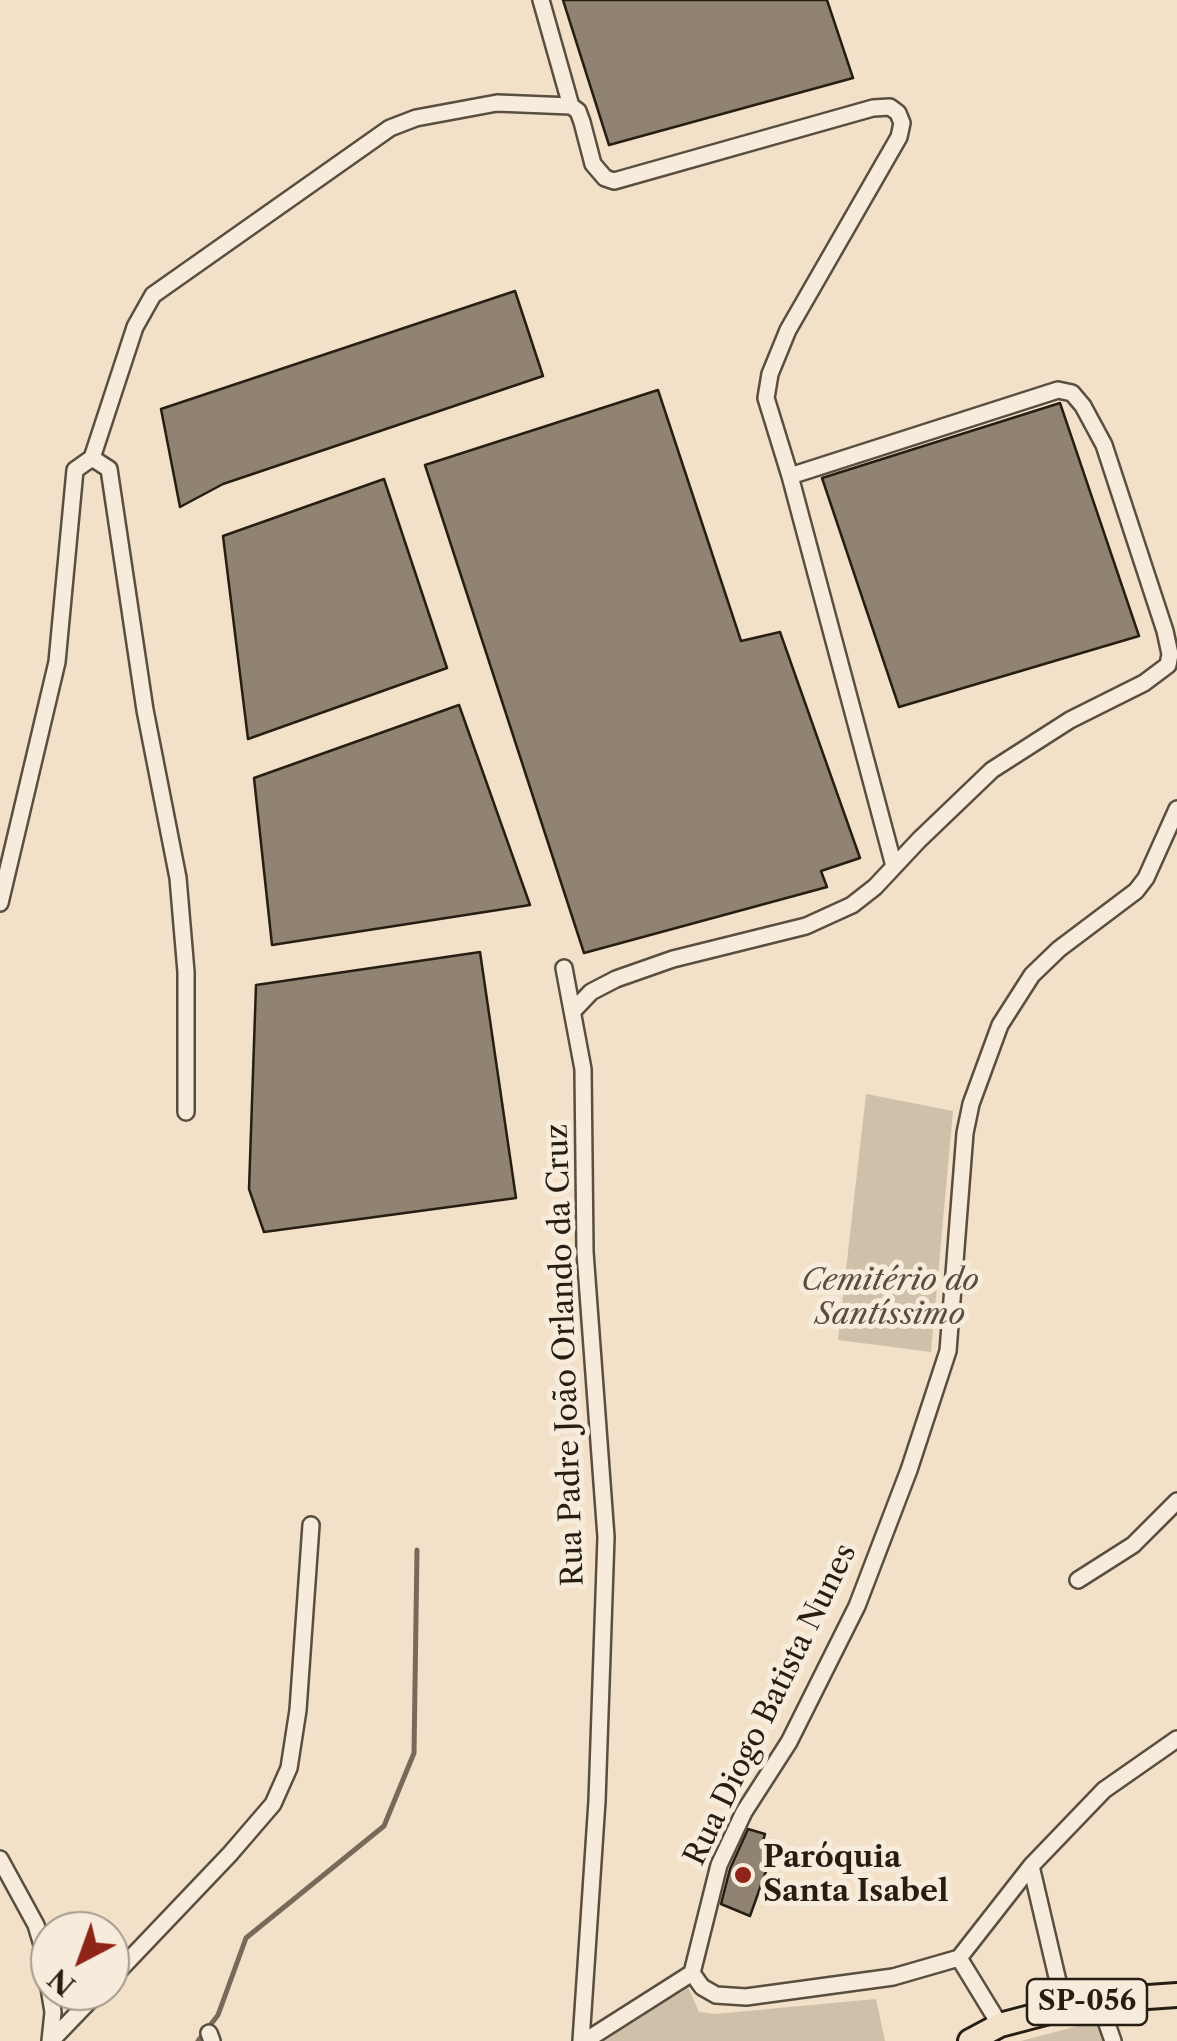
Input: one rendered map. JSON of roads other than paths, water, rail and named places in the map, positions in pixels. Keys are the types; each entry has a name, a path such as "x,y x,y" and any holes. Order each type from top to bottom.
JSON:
{"main road":[{"name":"SP-056","path":"970,2041 1000,2025 1099,2000 1177,1995"}],"street":[{"path":"541,0 571,106"},
{"path":"0,902 57,662 75,470 92,458 142,308 166,284 390,128 416,118 497,103 571,106 578,111 593,164 604,178 614,181 873,108 890,107 898,112 902,124 898,138 788,330 770,374 766,398 894,866"},
{"path":"574,1010 591,992 630,974 673,958 806,926 852,905 992,770 1070,720 1162,671 1170,654 1104,445 1072,393 1058,390 790,476"},
{"path":"92,458 109,469 145,710 178,878 186,972 186,1112"},
{"name":"Rua Diogo Batista Nunes","path":"692,1973 718,1864 744,1812 788,1742 857,1606 948,1351 964,1133 1000,1025 1032,975 1059,949 1136,890 1177,810"},
{"name":"Rua Padre João Orlando da Cruz","path":"564,968 583,1069 586,1252 606,1536 583,2041"},
{"path":"1078,1580 1133,1545 1177,1501"},
{"path":"130,1959 274,1804 290,1768 311,1525"},
{"path":"583,2041 692,1973 702,1987 716,1995 746,1997 892,1977 959,1958 1031,1866 1104,1790 1177,1739"},
{"path":"0,1859 36,1925 42,1945 53,2012 50,2041"},
{"path":"1031,1866 1064,2008"},
{"path":"959,1958 1000,2025"},
{"path":"1099,2000 1113,2041"},
{"path":"50,2041 79,2011"}],"waterway":[{"path":"198,2041 218,2015 246,1938 384,1826 414,1753 417,1550"}],"place":[{"name":"Paróquia Santa Isabel","path":"743,1875"}],"park label":[{"name":"Cemitério do Santíssimo","path":"890,1298"}]}
